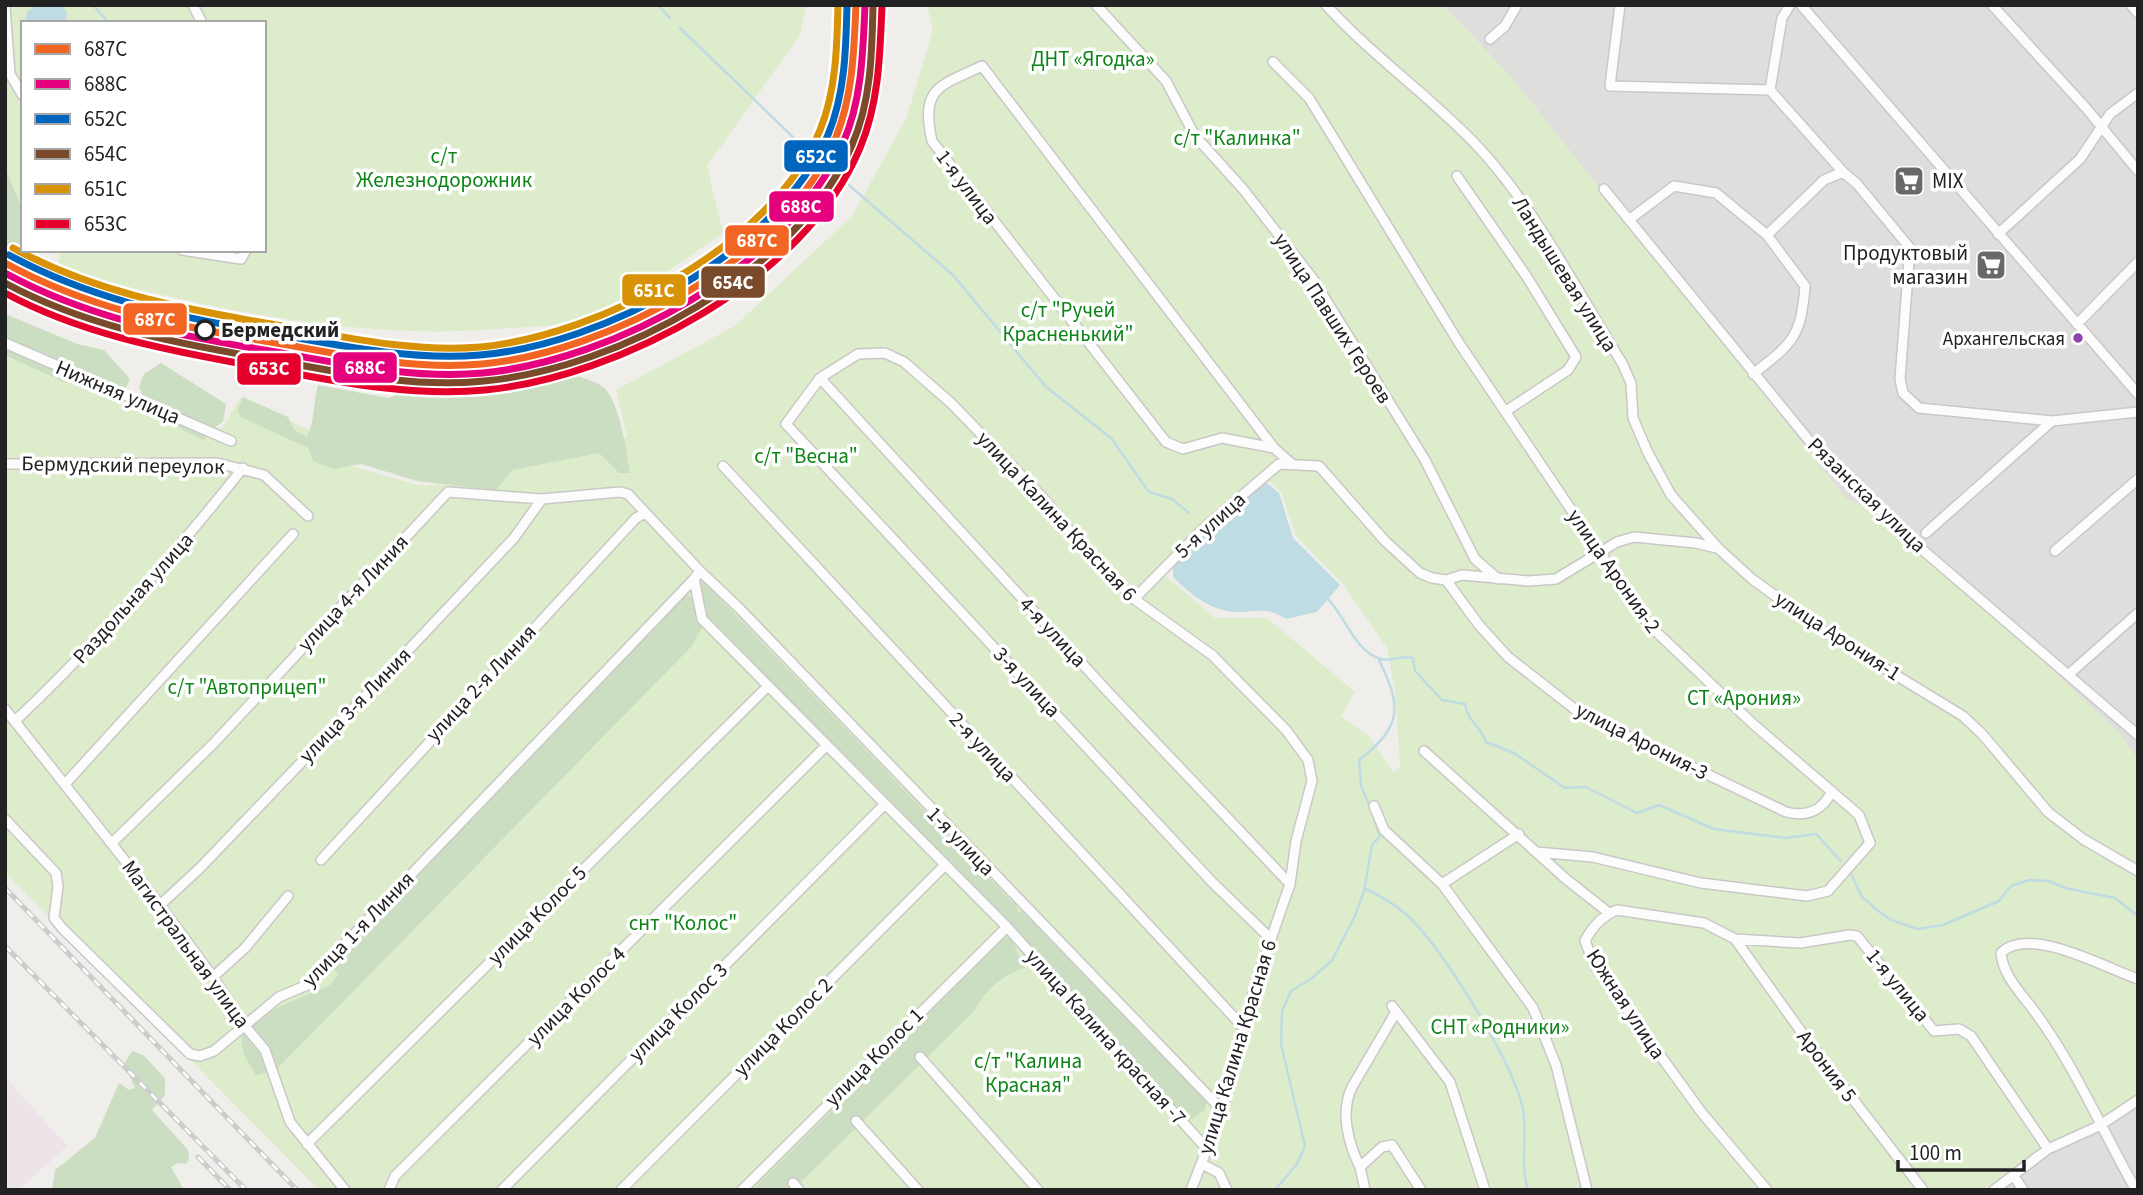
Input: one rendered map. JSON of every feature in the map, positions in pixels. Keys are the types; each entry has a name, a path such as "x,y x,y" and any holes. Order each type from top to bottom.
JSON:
{"street":[{"path":"193,5 201,21"},
{"name":"улица Павших Героев","path":"1096,5 1166,80 1195,136 1244,189 1313,279 1425,460 1475,559 1498,579"},
{"name":"Ландышевая улица","path":"1325,5 1356,39 1446,114 1527,207 1622,363 1631,383 1633,418 1671,495 1719,549"},
{"path":"1490,39 1505,26 1517,5"},
{"path":"1620,5 1610,86 1770,90 1843,172 1857,184 1910,248 1900,379 1903,393 1919,408 2052,421 2138,412"},
{"path":"1770,90 1782,18 1790,5"},
{"path":"1801,5 2138,394"},
{"path":"1992,5 2138,172"},
{"path":"2131,5 2138,13"},
{"path":"5,7 10,74 21,93"},
{"name":"улица Арония-2","path":"1273,62 1309,98 1459,343 1658,635 1831,793 1859,815 1870,844 1828,891 1807,896 1700,883 1592,857 1536,852"},
{"name":"1-я улица","path":"1274,448 1222,438 1183,449 1166,442 932,141 927,118 929,102 937,86 982,66 1274,448 1292,464"},
{"path":"1998,234 2080,159 2110,114 2138,93"},
{"path":"1767,235 1824,180 1843,172"},
{"path":"1457,176 1527,277 1576,357 1568,370 1506,411"},
{"path":"1630,219 1674,186 1684,187 1716,193 1767,235 1805,286 1802,320 1796,337 1753,374"},
{"name":"Рязанская улица","path":"1604,189 1825,460 1910,539 2138,736"},
{"path":"196,252 241,259 245,252"},
{"path":"2077,324 2138,262"},
{"name":"Нижняя улица","path":"5,343 231,441"},
{"name":"улица Калина Красная 6","path":"820,378 858,354 873,351 885,353 904,362 951,403 1045,500 1086,551 1134,599 1212,655 1286,730 1308,760 1312,781 1296,841 1290,884 1270,938 1243,1027 1222,1110 1191,1190"},
{"name":"3-я улица","path":"820,378 786,424 1212,882 1270,938"},
{"name":"4-я улица","path":"820,378 1109,693 1290,884"},
{"path":"1926,533 2052,421"},
{"name":"Бермудский переулок","path":"5,464 217,463 264,475 308,516"},
{"name":"5-я улица","path":"1134,599 1203,528 1279,464 1292,464"},
{"path":"1292,464 1319,466 1385,541 1412,565 1432,578 1446,580 1462,575 1498,579 1556,579 1600,552 1634,537 1696,543 1719,549"},
{"name":"2-я улица","path":"723,466 1243,1027"},
{"name":"Раздольная улица","path":"15,721 60,679 173,555 243,468"},
{"path":"2055,551 2138,479"},
{"name":"1-я улица","path":"448,492 542,499 620,492 628,494 697,575 739,608 1222,1110"},
{"name":"улица 4-я Линия","path":"112,843 214,743 448,492"},
{"name":"улица 3-я Линия","path":"160,905 200,868 393,667 514,538 542,499"},
{"name":"улица 2-я Линия","path":"321,860 582,574 636,518 646,513"},
{"path":"65,784 293,534"},
{"name":"улица Арония-1","path":"1719,549 1752,579 1825,632 1857,653 1880,663 1963,716 1983,735 2048,812 2083,839 2138,871"},
{"name":"1-я улица","path":"697,575 702,619 1007,927"},
{"name":"улица 1-я Линия","path":"5,820 56,873 58,886 54,918 190,1054 200,1056 214,1051 279,998 312,983 333,956 697,575"},
{"name":"улица Арония-3","path":"1446,580 1479,625 1508,657 1581,714 1786,812 1810,814 1821,807 1831,793"},
{"path":"2068,675 2138,613"},
{"name":"улица Колос 5","path":"307,1144 768,686"},
{"name":"Магистральная улица","path":"5,709 160,905 213,976 244,1025 265,1049 290,1122 345,1190"},
{"name":"улица Колос 4","path":"389,1190 396,1176 827,745"},
{"path":"1424,751 1536,852 1610,910"},
{"name":"улица Колос 3","path":"502,1190 885,804"},
{"path":"1374,806 1384,830 1442,884 1533,1008 1556,1065 1587,1190"},
{"path":"1442,884 1519,834"},
{"name":"улица Колос 2","path":"621,1190 946,865"},
{"path":"213,976 245,948 288,896"},
{"name":"1-я улица","path":"1610,910 1704,923 1735,939 1800,943 1857,936 1934,1031 1959,1029 1970,1036 2048,1149"},
{"name":"Южная улица","path":"1610,910 1595,924 1585,941 1594,964 1694,1102 1767,1190"},
{"name":"улица Калина красная -7","path":"1007,927 1206,1148"},
{"name":"улица Колос 1","path":"742,1190 1007,927"},
{"name":"Арония 5","path":"1735,939 1805,1037 1923,1190"},
{"path":"2136,1190 2099,1126 2098,1112 2074,1075 2061,1046 2006,973 2001,953 2006,948 2028,944 2062,950 2138,979"},
{"path":"1365,1190 1347,1125 1346,1098 1394,1009 1450,1082 1485,1190"},
{"path":"920,1057 1038,1190"},
{"path":"1994,1190 2048,1149 2099,1126 2138,1100"},
{"path":"856,1121 918,1190"},
{"path":"1360,1167 1382,1147 1392,1145 1421,1190"},
{"name":"улица Калина Красная 6","path":"1202,1164 1219,1173 1227,1190"},
{"path":"2014,1176 2023,1190"}],"shaded area":[{"path":"1443,5 1796,5 2138,403 2138,760 2120,734 1886,513 1847,500 1511,77"},
{"path":"1806,5 2127,5 2138,17 2138,92 2112,113 2077,157 2000,229"},
{"path":"2138,98 2138,388 2003,232 2083,161 2115,115"},
{"path":"5,1077 67,1146 18,1190 5,1190"},
{"path":"2138,1103 2138,1190 1997,1190 2047,1153 2102,1127"}],"green space":[{"name":"с/т Железнодорожник","path":"5,5 806,5 800,35 707,166 723,233 623,299 579,318 556,324 442,331 331,325 166,296 57,269 61,252 266,252 266,21 21,21 21,208 5,195"},
{"path":"927,5 1443,5 1511,77 1847,500 1886,513 2120,734 2138,760 2138,1096 1989,1190 319,1190 5,872 5,341 222,429 240,398 311,431 330,460 418,485 502,484 501,459 627,437 616,390 735,326 852,216 906,119 933,30","holes":["1261,474 1281,492 1296,536 1343,584 1387,648 1395,690 1400,766 1394,773 1368,735 1341,716 1355,692 1267,618 1215,618 1156,568"]},
{"path":"5,168 21,206 21,249 14,251 5,247"},
{"path":"5,314 77,344 104,350 130,379 123,394 64,382 5,355"},
{"path":"161,363 226,404 223,422 212,429 204,440 150,414 139,387 144,374"},
{"path":"558,370 600,385 607,391 613,400 621,425 630,473 619,473 599,453 512,470 496,490 417,481 361,464 333,469 313,461 308,448 241,417 237,411 243,397 288,417 294,430 307,437 318,385 389,398 424,383"},
{"path":"702,580 1017,907 1018,913 1021,911 1027,915 1207,1100 1205,1110 1189,1121 1050,969 1041,969 1039,973 1027,962 1018,945 712,627 702,628 691,647 275,1071 256,1075 244,1055 241,1037 265,1013 330,985 338,974 331,966 335,956 686,594 695,600"},
{"path":"1010,937 1025,968 1002,978 989,990 975,1010 793,1190 752,1190 1004,938"},
{"path":"132,1051 143,1055 165,1078 165,1095 152,1110 188,1150 189,1159 186,1164 177,1163 171,1167 184,1190 52,1190 55,1170 95,1138 119,1083 129,1090 135,1088 124,1064"}],"water":[{"path":"36,5 62,5 67,13 65,21 25,21 27,12"},
{"path":"1264,481 1279,493 1293,538 1340,585 1317,612 1286,619 1271,612 1220,609 1198,598 1173,577 1173,565"}],"waterway":[{"path":"93,5 107,21"},
{"path":"658,5 670,18"},
{"path":"680,28 796,140"},
{"path":"828,167 953,275 1046,387 1111,438 1149,492 1172,499 1189,513"},
{"path":"1328,599 1364,649 1381,659 1413,658 1415,671 1442,700 1465,704 1468,715 1486,742 1514,753 1565,788 1586,787 1637,813 1659,805 1714,829 1786,838 1816,834 1841,861"},
{"path":"1370,807 1361,786 1359,760 1383,737 1394,716 1392,692 1379,660"},
{"path":"1275,1190 1297,1164 1305,1146 1281,1044 1282,1011 1291,991 1311,979 1332,960 1355,916 1364,891 1372,845 1380,836 1374,817"},
{"path":"1851,874 1862,897 1877,910 1891,920 1918,929 1943,925 1999,901 2011,886 2029,880 2049,881 2065,888 2115,898 2138,916"},
{"path":"1364,888 1398,908 1423,933 1457,979 1490,1034 1522,1105 1525,1126 1524,1168 1528,1190"}],"railway":[{"path":"5,888 297,1190"},
{"path":"5,946 246,1190"},
{"path":"198,1157 230,1190"}],"transit line":[{"name":"651С","path":"13,248 73,276 136,296 200,311 346,337 400,345 454,348 481,347 528,339 628,304 677,278 723,246 764,211 797,172 820,130 832,84 838,5"},
{"name":"652С","path":"9,255 69,283 132,304 227,325 370,350 425,356 480,355 528,348 579,333 631,312 681,286 728,254 769,218 803,178 828,135 838,104 845,55 847,5"},
{"name":"687С","path":"5,263 97,303 161,321 398,363 482,364 531,356 583,341 636,319 688,292 736,259 778,222 812,181 842,121 852,72 856,5"},
{"name":"688С","path":"5,273 65,301 160,330 398,372 483,373 534,365 587,349 640,327 691,300 739,267 782,230 817,188 843,143 854,110 860,75 865,5"},
{"name":"654С","path":"5,283 65,310 128,330 191,345 369,377 455,383 484,381 536,373 590,357 644,335 697,306 746,273 790,234 826,191 852,145 863,112 871,59 873,6"},
{"name":"653С","path":"5,293 62,319 121,338 212,358 394,389 455,392 485,390 538,381 593,365 649,342 703,313 753,279 798,239 834,195 860,148 871,114 877,78 882,6"}],"place":[{"name":"MIX","path":"1909,181"},
{"name":"Продуктовый магазин","path":"1991,265"},
{"name":"Бермедский","path":"205,330"},
{"name":"Архангельская","path":"2078,338"}],"park label":[{"name":"ДНТ «Ягодка»","path":"1093,59"},
{"name":"с/т \"Калинка\"","path":"1237,138"},
{"name":"с/т \"Ручей Красненький\"","path":"1068,322"},
{"name":"с/т \"Весна\"","path":"806,456"},
{"name":"с/т \"Автоприцеп\"","path":"247,687"},
{"name":"СТ «Арония»","path":"1744,698"},
{"name":"снт \"Колос\"","path":"683,923"},
{"name":"СНТ «Родники»","path":"1500,1027"},
{"name":"с/т \"Калина Красная\"","path":"1028,1073"}]}
